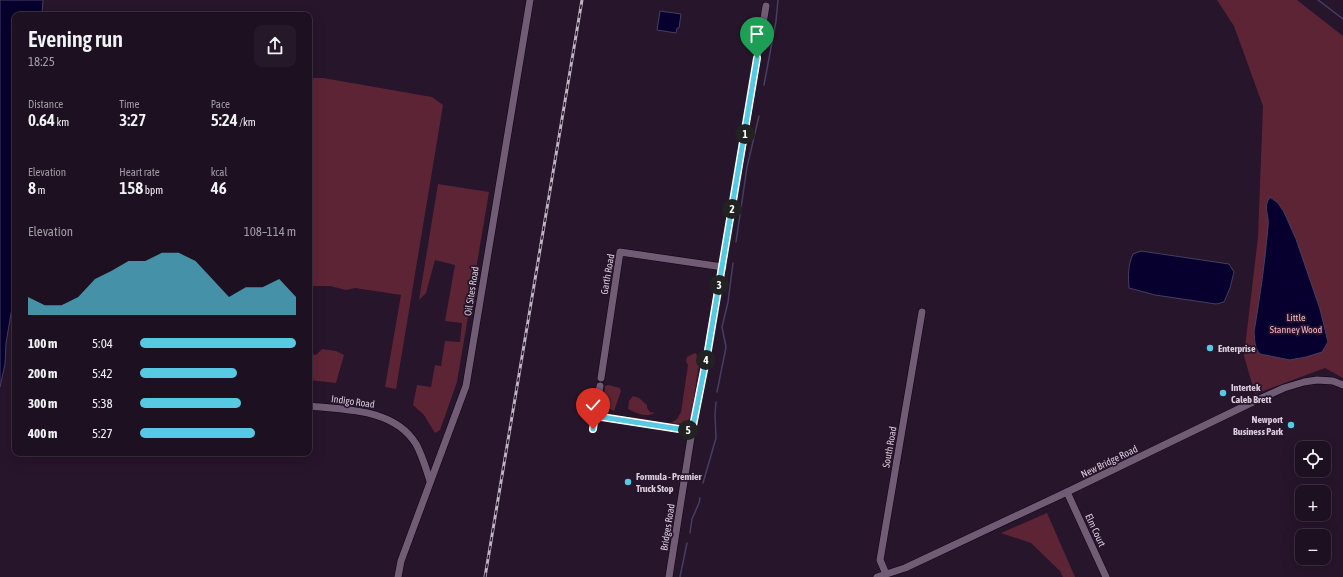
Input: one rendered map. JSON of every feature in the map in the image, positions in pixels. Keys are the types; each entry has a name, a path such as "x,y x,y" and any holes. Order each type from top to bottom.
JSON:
{"street":[{"name":"Oil Sites Road","path":"398,577 401,561 466,386 530,0"},
{"name":"Bridges Road","path":"669,577 692,431 708,350 766,6"},
{"name":"Garth Road","path":"593,429 620,252 722,267"},
{"name":"South Road","path":"886,574 880,560 922,312"},
{"name":"New Bridge Road","path":"886,574 905,568 1284,388 1317,380 1333,381 1343,385"},
{"name":"Indigo Road","path":"312,406 362,412 382,416 394,423 407,433 415,443 430,481"},
{"path":"595,416 692,431"},
{"name":"Elm Court","path":"1067,492 1106,577"},
{"path":"877,577 886,574"}],"green space":[{"name":"Little Stanney Wood","path":"1217,0 1297,0 1343,36 1343,378 1325,368 1255,394 1244,356 1258,237 1263,106 1234,26"},
{"path":"312,78 323,78 432,97 443,105 396,389 385,387 401,295 355,288 346,290 330,286 312,286"},
{"path":"438,184 489,192 457,382 440,430 435,433 424,415 413,405 417,385 431,387 435,365 441,366 445,341 460,342 462,323 445,321 455,265 435,260 426,293 419,300"},
{"path":"322,349 336,351 344,355 336,383 312,380 312,354 316,355"},
{"path":"695,353 700,358 691,416 687,421 680,424 671,423 677,419 681,412 688,365 686,361 687,357"},
{"path":"608,385 620,388 621,391 614,411 608,408 604,400 605,386"},
{"path":"633,396 639,398 647,405 650,412 655,413 644,415 628,409 629,401"},
{"path":"1047,513 1075,577 1063,577 1060,571 1031,543 1001,533"}],"shaded area":[{"path":"0,0 43,0 42,12 12,12 12,308 6,343 5,364 0,387"},
{"path":"660,11 681,14 679,28 677,28 676,33 657,30"},
{"path":"1270,197 1278,203 1284,212 1296,239 1320,309 1328,342 1322,352 1290,360 1260,354 1255,341 1254,332 1268,227 1266,208"},
{"path":"1141,251 1229,264 1234,272 1230,288 1224,302 1216,304 1155,295 1129,288 1128,279 1131,258 1133,254"}],"waterway":[{"path":"764,85 776,21 778,0"},
{"path":"1318,0 1343,19"},
{"path":"736,242 747,167 759,116"},
{"path":"717,392 726,347 722,327 728,302 733,263"},
{"path":"703,483 716,438 716,402"},
{"path":"690,533 692,519 700,498"},
{"path":"680,577 687,543"}],"railway":[{"path":"485,577 582,0"}],"place":[{"name":"Enterprise","path":"1210,348"},
{"name":"Intertek Caleb Brett","path":"1223,393"},
{"name":"Newport Business Park","path":"1291,425"},
{"name":"Formula - Premier Truck Stop","path":"628,482"}],"route":[{"path":"593,429 595,416 692,431 708,350 757,58"}]}
